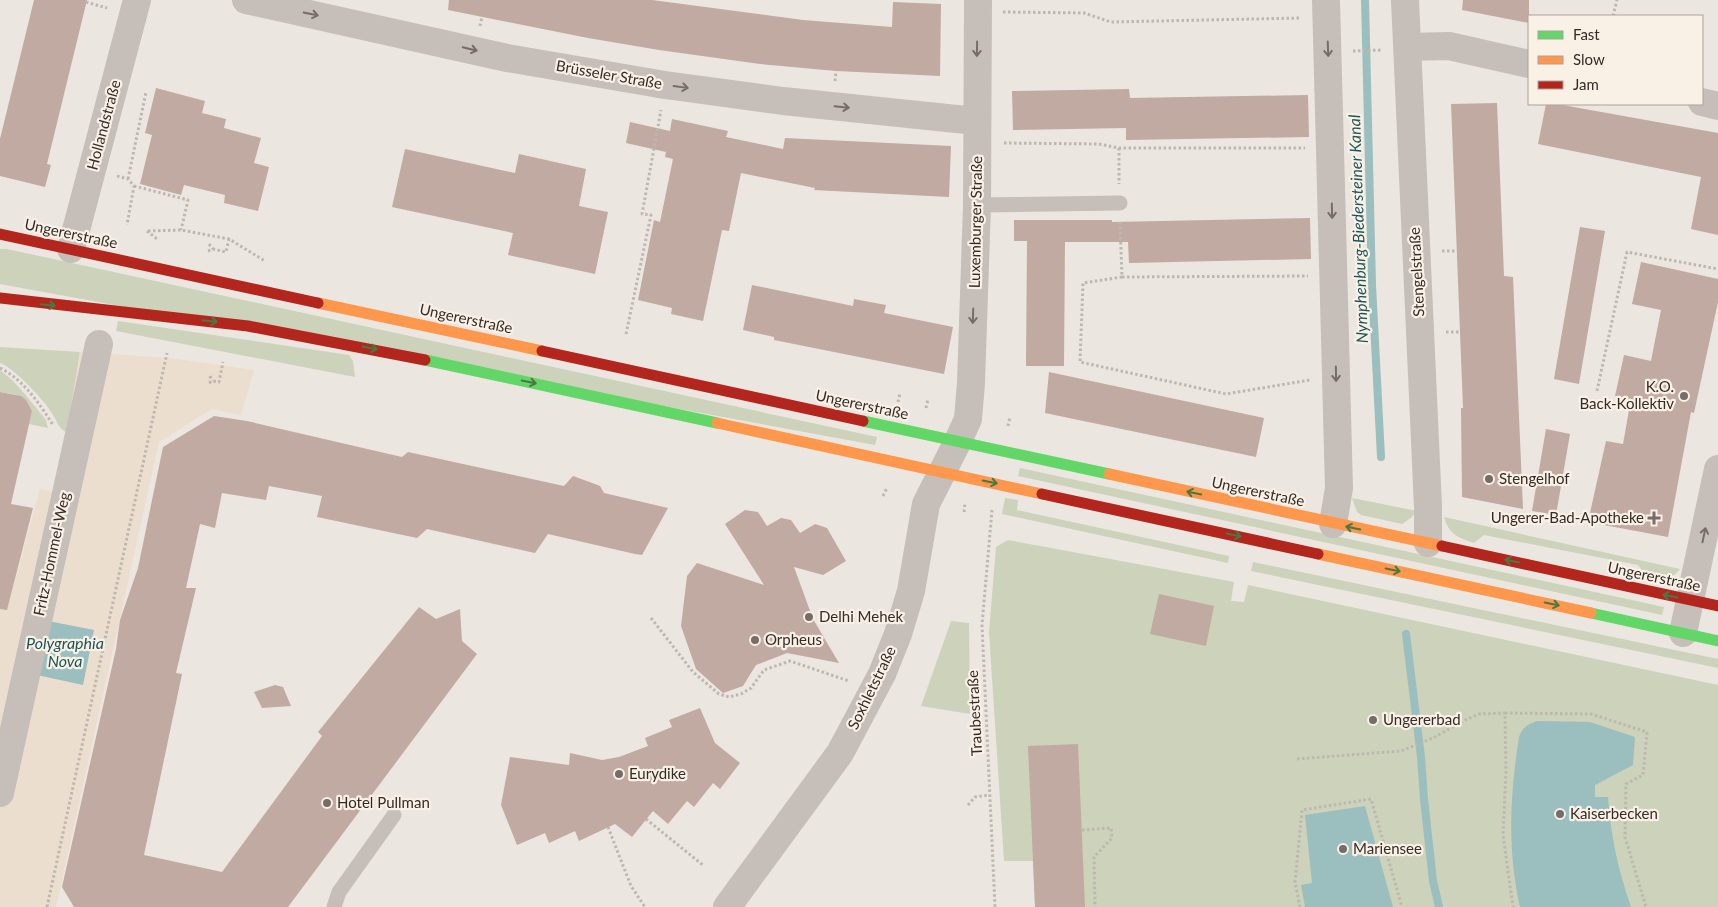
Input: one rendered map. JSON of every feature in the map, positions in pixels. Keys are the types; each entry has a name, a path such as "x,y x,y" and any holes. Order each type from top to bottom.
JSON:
{"main road":[{"name":"Ungererstraße","path":"0,234 1718,606"},
{"path":"0,298 216,322 319,338 1718,641"}],"street":[{"name":"Hollandstraße","path":"71,250 137,0"},
{"name":"Brüsseler Straße","path":"246,0 507,58 665,85 783,101 977,132"},
{"name":"Stengelstraße","path":"1405,0 1396,49 1428,507 1428,543"},
{"name":"Luxemburger Straße","path":"958,441 968,419 971,384 977,205 978,6"},
{"path":"1326,9 1339,488 1334,524"},
{"path":"1396,49 1449,46 1528,64"},
{"path":"1703,102 1718,106"},
{"name":"Fritz-Hommel-Weg","path":"0,793 99,344"},
{"name":"Soxhletstraße","path":"727,907 840,753 882,674 898,634 911,591 926,504 958,441"},
{"path":"1683,633 1718,469"}],"lane":[{"path":"977,205 1120,203"},
{"path":"334,907 339,892 394,815"}],"path":[{"path":"1614,15 1617,0"},
{"path":"978,6 1084,12 1111,22 1326,9"},
{"path":"1347,51 1396,49"},
{"path":"626,334 651,215 642,214 665,85"},
{"path":"128,179 146,92"},
{"path":"977,132 1099,144 1119,148 1330,148"},
{"path":"1119,148 1122,277"},
{"path":"92,171 128,179 134,186 188,200 181,230"},
{"path":"127,225 134,186"},
{"path":"147,231 181,230 229,239 265,262"},
{"path":"209,244 213,249 226,252 229,239"},
{"path":"208,252 213,249"},
{"path":"1440,252 1457,251"},
{"path":"1597,391 1627,252 1718,269"},
{"path":"1334,276 1122,277 1083,283 1080,362 1226,394 1336,376"},
{"path":"1444,332 1460,332"},
{"path":"47,907 167,354"},
{"path":"210,376 210,382 218,382 223,362"},
{"path":"0,368 19,381 38,403 56,431"},
{"name":"Traubestraße","path":"990,517 982,625 995,907"},
{"path":"651,618 693,672 718,694 729,697 741,694 751,688 764,670 790,661 833,675"},
{"path":"1505,713 1506,771 1503,835 1513,907"},
{"path":"1297,759 1400,751 1433,738 1461,722 1480,714 1592,714 1648,732 1643,776 1626,784 1625,837 1646,907"},
{"path":"968,805 975,797 989,795"},
{"path":"1300,907 1295,882 1302,810 1371,799 1402,907"},
{"path":"646,819 704,866"},
{"path":"608,828 631,886 645,907"},
{"path":"1082,830 1111,828 1112,838 1094,857 1096,907"}],"green space":[{"path":"0,249 877,437 875,445 0,284"},
{"path":"118,321 349,355 353,361 355,377 116,331"},
{"path":"0,347 80,352 68,433 60,427 53,415 28,384 0,363"},
{"path":"0,370 24,393 46,420 48,428 29,424 32,411 23,398 0,392"},
{"path":"1020,468 1664,607 1662,615 1018,476"},
{"path":"1005,498 1018,500 1017,510 1229,556 1228,563 1002,514"},
{"path":"1352,498 1417,511 1402,524 1361,515 1357,512"},
{"path":"1444,517 1680,569 1666,579 1658,580 1649,578 1638,565 1484,535 1474,543 1451,532"},
{"name":"Ungererbad","path":"1008,540 1234,582 1231,601 1244,602 1248,585 1718,685 1718,907 1035,907 1033,861 1004,861 989,632 996,547"},
{"path":"1253,562 1718,659 1718,668 1251,571"},
{"path":"951,621 969,623 970,714 921,706"}],"shaded area":[{"path":"80,352 171,358 254,370 241,415 212,409 159,442 56,907 0,907 0,593 11,595 40,489 57,492"}],"water":[{"name":"Polygraphia Nova","path":"48,621 94,630 83,685 37,675"},
{"name":"Kaiserbecken","path":"1537,721 1590,722 1635,737 1633,765 1595,785 1595,797 1608,797 1616,853 1631,907 1520,907 1513,864 1512,801 1519,737 1526,727"},
{"name":"Mariensee","path":"1365,806 1393,907 1305,907 1301,885 1312,883 1305,815"}],"building":[{"path":"34,0 87,0 47,164 51,165 45,187 0,176 0,139"},
{"path":"449,0 652,0 803,20 892,27 893,2 941,4 940,76 836,71 760,64 659,50 448,10"},
{"path":"1463,0 1529,0 1528,23 1462,10"},
{"path":"156,88 205,101 202,113 226,119 224,128 261,138 254,163 269,167 258,211 224,203 225,195 184,185 181,195 140,184 152,135 145,133"},
{"path":"1129,89 1130,98 1308,95 1309,137 1126,140 1126,128 1013,130 1012,91"},
{"path":"1497,103 1504,276 1513,277 1523,509 1462,497 1461,408 1463,408 1451,104"},
{"path":"1546,105 1563,105 1718,133 1718,235 1691,229 1701,177 1538,144"},
{"path":"672,119 728,131 726,137 783,149 785,138 951,146 949,197 814,190 815,188 741,173 729,231 722,230 703,321 671,314 672,308 638,300 654,220 660,222 673,159 665,157 666,152 626,143 630,122 670,131"},
{"path":"405,149 515,173 519,154 586,169 579,206 608,212 595,274 508,255 513,233 392,207"},
{"path":"1310,218 1311,259 1129,263 1128,242 1065,242 1064,366 1026,366 1027,241 1014,241 1014,220 1112,220 1112,222"},
{"path":"1580,227 1605,231 1579,384 1554,379"},
{"path":"1641,262 1718,279 1718,302 1694,413 1691,412 1668,537 1588,522 1606,441 1623,444 1631,399 1615,396 1624,355 1651,361 1661,310 1632,304"},
{"path":"752,285 853,306 854,299 886,305 884,313 953,327 944,374 774,340 774,337 743,330"},
{"path":"1049,372 1264,418 1256,457 1045,413"},
{"path":"0,392 21,396 26,400 32,411 11,504 33,508 7,610 0,609"},
{"path":"214,416 247,421 402,457 408,452 564,486 573,476 600,486 604,493 668,508 642,555 548,534 535,553 427,529 417,538 317,517 322,496 269,486 266,500 222,493 215,528 200,524 186,588 196,588 176,673 182,674 144,855 222,872 322,736 318,732 419,607 436,619 460,609 462,641 477,654 288,907 74,907 62,887 116,649 120,620 138,568 163,447"},
{"path":"1546,429 1570,434 1556,515 1532,511"},
{"name":"Orpheus","path":"745,510 758,512 767,526 781,518 791,520 800,533 815,524 827,528 846,561 823,575 794,567 813,619 839,663 787,653 756,665 743,686 723,693 696,669 681,626 687,576 697,563 764,585 725,524"},
{"path":"1159,594 1214,606 1206,646 1150,634"},
{"path":"275,685 283,687 291,706 262,708 254,692"},
{"name":"Eurydike","path":"700,708 715,743 740,763 720,789 713,783 694,807 687,801 668,824 653,811 632,837 615,824 579,841 575,831 549,843 545,833 517,845 501,805 510,757 569,765 570,753 602,760 619,757 648,746 645,738 672,727 669,720"},
{"path":"1078,744 1085,907 1035,907 1028,746"}],"waterway":[{"name":"Nymphenburg-Biedersteiner Kanal","path":"1365,0 1372,285 1381,457"},
{"name":"Nymphenburg-Biedersteiner Kanal","path":"1406,634 1421,757 1433,881 1439,907"}],"traffic: fast":[{"path":"425,360 717,423"},
{"path":"863,421 1109,474"},
{"path":"1591,613 1718,641"}],"traffic: slow":[{"path":"318,303 542,351"},
{"path":"717,423 1042,494"},
{"path":"1109,474 1442,546"},
{"path":"1318,554 1591,613"}],"traffic: jam":[{"path":"0,234 318,303"},
{"path":"0,298 248,326 425,360"},
{"path":"542,351 863,421"},
{"path":"1042,494 1318,554"},
{"path":"1442,546 1718,606"}],"place":[{"name":"K.O. Back-Kollektiv","path":"1684,396"},
{"name":"Stengelhof","path":"1489,479"},
{"name":"Ungerer-Bad-Apotheke","path":"1654,518"},
{"name":"Delhi Mehek","path":"809,617"},
{"name":"Orpheus","path":"755,640"},
{"name":"Ungererbad","path":"1373,720"},
{"name":"Eurydike","path":"619,774"},
{"name":"Hotel Pullman","path":"327,803"},
{"name":"Kaiserbecken","path":"1560,814"},
{"name":"Mariensee","path":"1343,849"}]}
